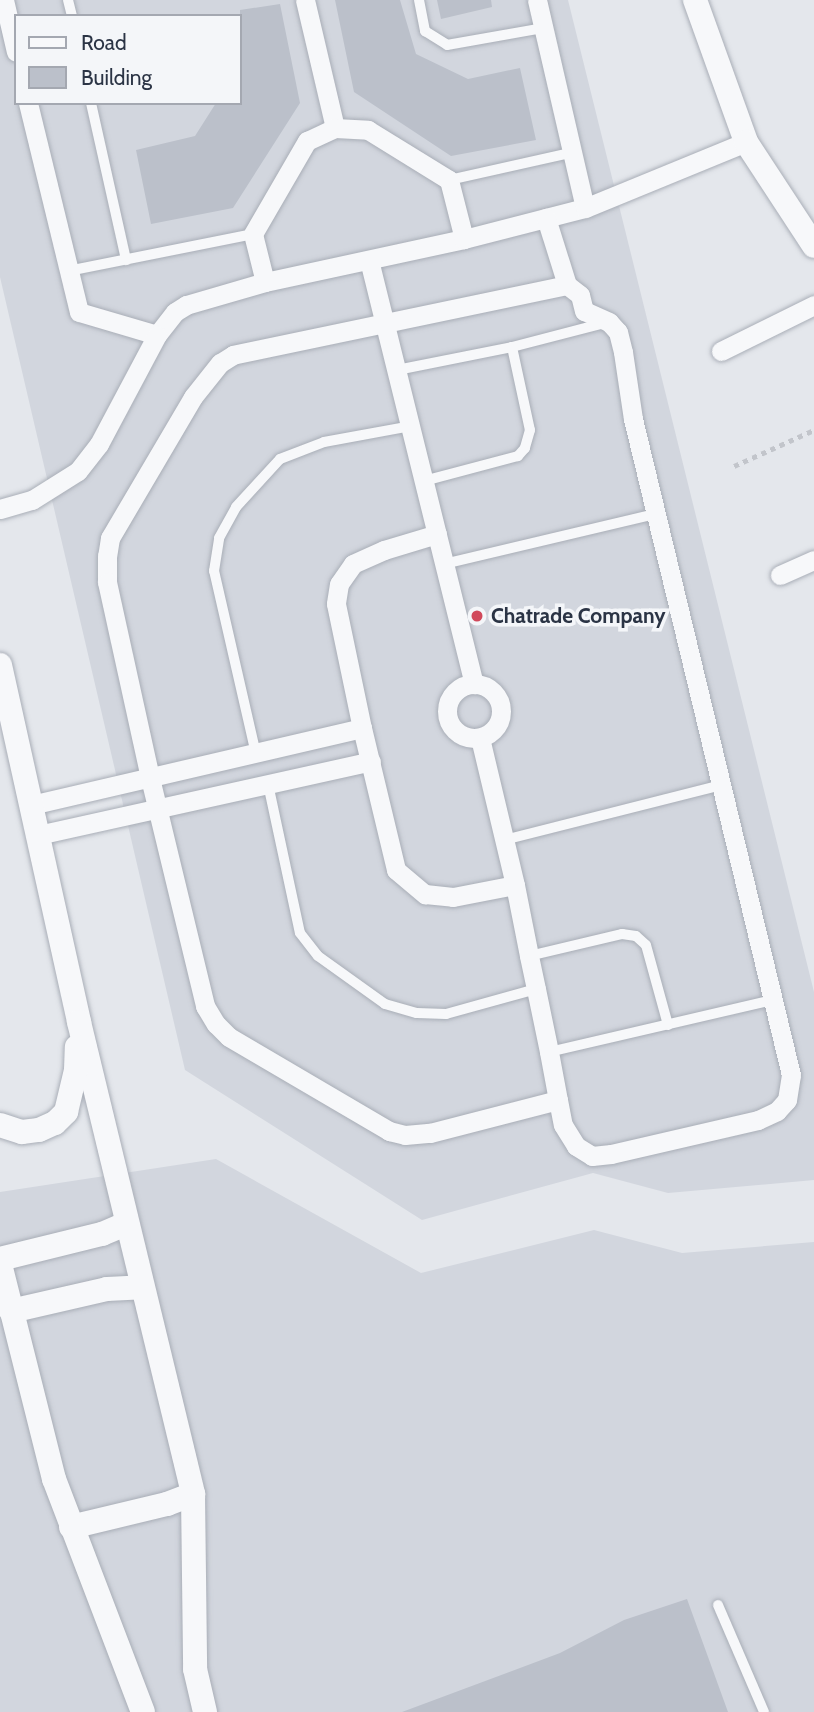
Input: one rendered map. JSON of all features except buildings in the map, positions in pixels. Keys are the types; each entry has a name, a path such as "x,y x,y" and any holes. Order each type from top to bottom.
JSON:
{"street":[{"path":"4,0 14,43"},
{"path":"305,0 335,128"},
{"path":"537,0 570,153 585,208"},
{"path":"695,0 746,142 814,246"},
{"path":"28,105 79,312 156,335"},
{"path":"265,282 253,234 307,141 335,128 368,130 449,180 464,239"},
{"path":"0,509 32,500 78,471 99,444 156,335 186,305 265,282 464,239 585,208 746,142"},
{"path":"480,738 515,885 558,1100 564,1125 576,1146 592,1156 611,1154 758,1120 777,1111 787,1100 791,1075 634,419 624,352 618,332 609,321 584,311 580,295 567,285 546,218"},
{"path":"369,260 474,684"},
{"path":"558,1100 430,1133 405,1135 389,1131 229,1037 205,1006 159,806 150,778 107,582 110,538 193,397 220,363 233,355 387,325 567,285"},
{"path":"721,351 814,305"},
{"path":"437,534 384,550 353,564 339,584 336,604 362,728 396,870 425,894 453,897 515,885"},
{"path":"780,575 814,560"},
{"path":"0,665 126,1224 193,1494 195,1669 205,1712"},
{"path":"474,684 492,691 501,708 496,727 480,738 467,737 456,732 448,715 449,702 456,691 474,684"},
{"path":"31,805 362,728"},
{"path":"38,835 159,806 372,761"},
{"path":"0,1125 22,1132 39,1129 55,1123 66,1112 76,1070 79,1022"},
{"path":"0,1259 102,1234 126,1224"},
{"path":"0,1264 54,1479 143,1712"},
{"path":"12,1311 107,1289 142,1287"},
{"path":"71,1527 167,1504 193,1494"}],"lane":[{"path":"419,0 425,30 447,45 543,28"},
{"path":"91,105 126,260"},
{"path":"449,180 570,153"},
{"path":"67,271 253,234"},
{"path":"397,370 512,347 609,321"},
{"path":"424,481 518,456 525,448 530,430 512,347"},
{"path":"256,754 214,571 219,538 236,507 280,459 324,442 411,426"},
{"path":"444,564 656,514"},
{"path":"268,784 300,933 318,956 385,1004 417,1013 446,1014 536,989"},
{"path":"504,840 721,785"},
{"path":"529,956 622,934 636,936 646,945 668,1024"},
{"path":"549,1052 772,1000"},
{"path":"718,1605 764,1712"}],"path":[{"path":"734,466 814,430"}],"shaded area":[{"path":"0,0 568,0 814,992 814,1180 668,1193 593,1173 422,1220 185,1070 0,277"},
{"path":"216,1159 421,1273 594,1230 682,1253 814,1242 814,1712 0,1712 0,1192"}],"place":[{"name":"Chatrade Company","path":"477,616"}]}
